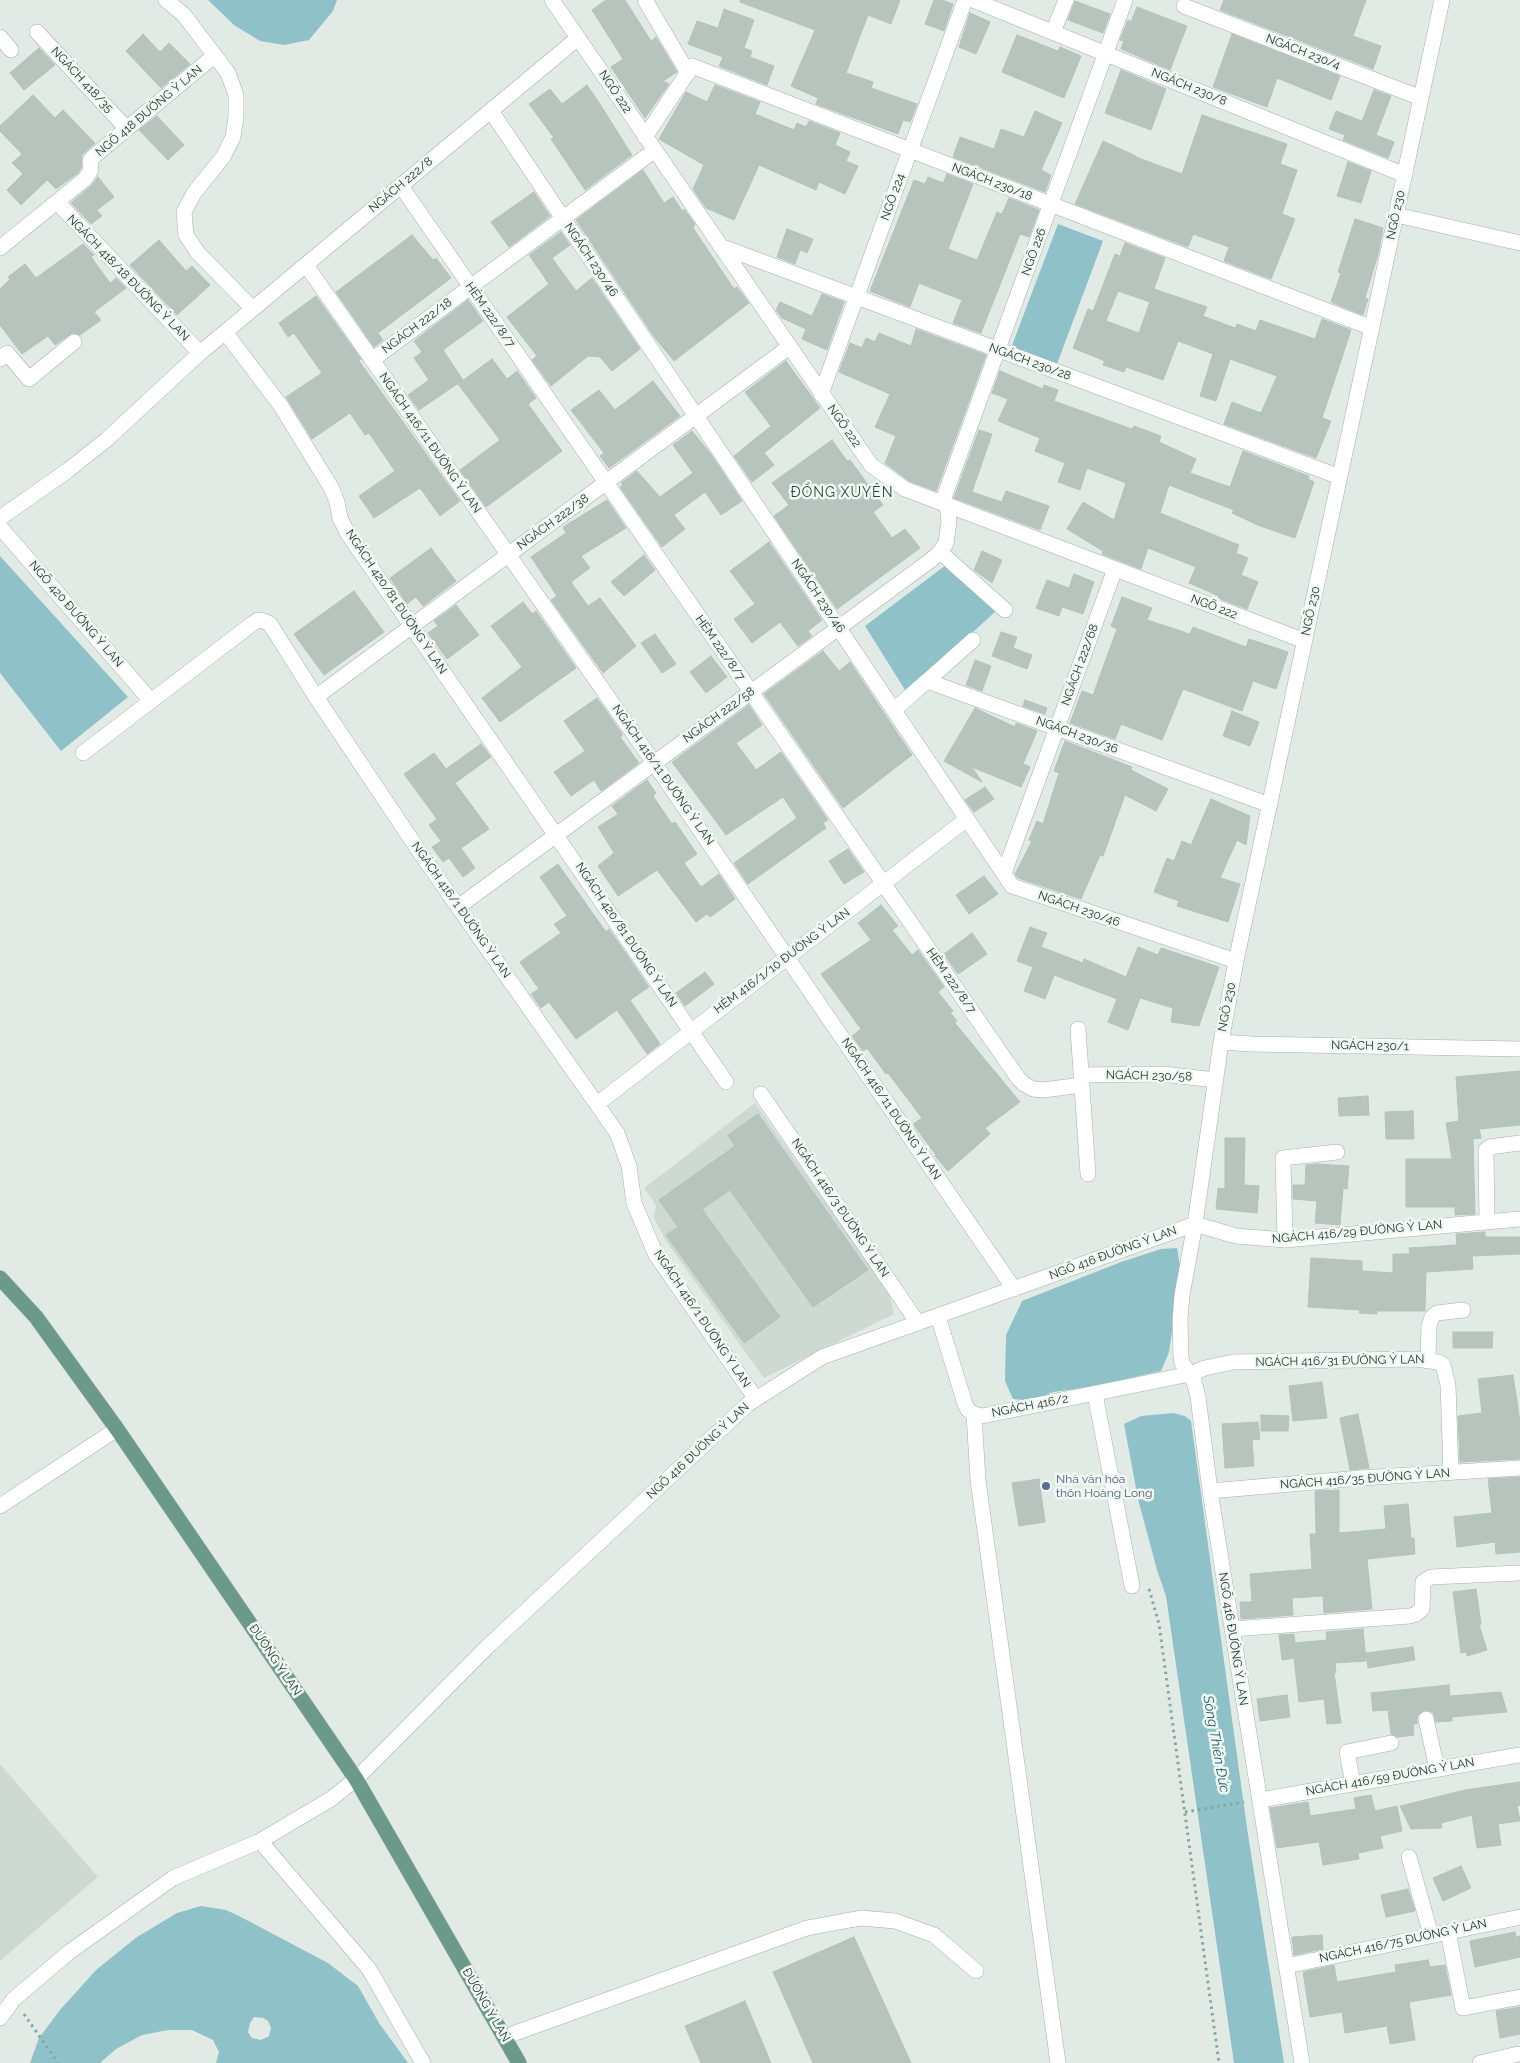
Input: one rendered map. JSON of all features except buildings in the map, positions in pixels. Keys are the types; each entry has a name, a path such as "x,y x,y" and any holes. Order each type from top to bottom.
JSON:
{"main road":[{"name":"ĐƯỜNG Ỷ LAN","path":"0,1278 36,1316 117,1430 356,1779 519,2063"}],"street":[{"path":"166,0 184,15 228,72 236,95 236,117 233,137 223,157 194,193 184,212 186,235 198,253 253,310"},
{"name":"NGÕ 222","path":"552,0 870,465 905,489 1305,641"},
{"path":"645,0 688,73 645,137"},
{"name":"NGÕ 224","path":"822,394 965,0"},
{"name":"NGÁCH 230/8","path":"973,0 1405,174"},
{"path":"1053,32 1066,0"},
{"name":"NGÕ 226","path":"944,504 1125,0"},
{"name":"NGÕ 230","path":"1195,1224 1220,1042 1236,961 1442,0"},
{"name":"NGÁCH 230/4","path":"1184,6 1421,98"},
{"name":"NGÁCH 418/35","path":"37,32 127,129"},
{"path":"0,37 11,50"},
{"name":"NGÁCH 222/8","path":"225,332 578,38"},
{"name":"NGÕ 418 ĐƯỜNG Ỷ LAN","path":"0,248 89,174 90,161 93,157 215,55"},
{"name":"NGÁCH 230/18","path":"688,73 692,66 1372,328"},
{"name":"NGÁCH 230/46","path":"490,111 1012,886 1236,961"},
{"name":"NGÁCH 222/18","path":"372,360 655,150"},
{"name":"HẺM 222/8/7","path":"400,186 883,884 1024,1084 1033,1089 1043,1090 1082,1080"},
{"name":"NGÁCH 418/18 ĐƯỜNG Ỷ LAN","path":"57,202 200,353"},
{"path":"1396,215 1520,243"},
{"name":"NGÁCH 230/28","path":"720,246 1340,477"},
{"name":"NGÁCH 416/11 ĐƯỜNG Ỷ LAN","path":"306,265 654,763 1014,1289"},
{"path":"0,518 67,471 106,440 225,332"},
{"name":"NGÁCH 420/81 ĐƯỜNG Ỷ LAN","path":"225,332 281,406 332,489 340,518 348,534 726,1082"},
{"path":"0,359 8,353 29,379 74,342"},
{"name":"NGÁCH 222/38","path":"316,697 789,347"},
{"path":"944,504 948,532 946,543 940,552 1005,610"},
{"name":"NGÕ 420 ĐƯỜNG Ỷ LAN","path":"0,526 151,701"},
{"name":"NGÁCH 222/58","path":"458,907 940,552"},
{"name":"NGÁCH 222/68","path":"1004,873 1115,569"},
{"name":"NGÁCH 416/1 ĐƯỜNG Ỷ LAN","path":"83,753 258,620 270,624 316,697 458,907 617,1134 629,1166 634,1203 656,1255 756,1399"},
{"path":"894,710 973,640"},
{"name":"NGÁCH 230/36","path":"927,681 1270,805"},
{"name":"HẺM 416/1/10 ĐƯỜNG Ỷ LAN","path":"597,1104 967,819"},
{"path":"1078,1029 1088,1174"},
{"name":"NGÁCH 230/1","path":"1220,1042 1520,1049"},
{"name":"NGÁCH 230/58","path":"1082,1080 1163,1074 1215,1080"},
{"name":"NGÁCH 416/3 ĐƯỜNG Ỷ LAN","path":"761,1094 918,1323"},
{"path":"1487,1222 1486,1150 1490,1147 1520,1143"},
{"path":"1285,1240 1283,1158 1337,1152"},
{"name":"NGÁCH 416/29 ĐƯỜNG Ỷ LAN","path":"1195,1224 1236,1236 1285,1240 1520,1219"},
{"name":"NGÕ 416 ĐƯỜNG Ỷ LAN","path":"0,2018 14,2000 68,1953 173,1878 260,1841 331,1799 356,1779 486,1648 748,1404 822,1357 1195,1224"},
{"name":"NGÕ 416 ĐƯỜNG Ỷ LAN","path":"1195,1224 1182,1295 1180,1357 1190,1374 1198,1397 1210,1491 1302,2063"},
{"path":"1428,1359 1429,1326 1432,1318 1437,1313 1463,1310"},
{"name":"NGÁCH 416/2","path":"938,1316 965,1404 974,1414 990,1415 1190,1374"},
{"name":"NGÁCH 416/31 ĐƯỜNG Ỷ LAN","path":"1190,1374 1205,1368 1233,1362 1428,1359 1443,1365 1446,1373 1452,1472"},
{"path":"1095,1394 1132,1586"},
{"path":"974,1414 978,1480 1058,2063"},
{"path":"0,1506 117,1430"},
{"name":"NGÁCH 416/35 ĐƯỜNG Ỷ LAN","path":"1210,1491 1520,1468"},
{"path":"1232,1629 1410,1616 1422,1609 1423,1582 1430,1577 1520,1573"},
{"path":"1426,1719 1437,1769"},
{"path":"1353,1784 1347,1752 1391,1743"},
{"name":"NGÁCH 416/59 ĐƯỜNG Ỷ LAN","path":"1260,1800 1520,1755"},
{"path":"260,1841 369,1970 423,2063"},
{"path":"1409,1858 1431,1935"},
{"name":"NGÁCH 416/75 ĐƯỜNG Ỷ LAN","path":"1286,1966 1520,1917"},
{"path":"504,2037 807,1928 860,1918 895,1921 934,1935 976,1971"},
{"path":"1448,1932 1463,2008 1520,1997"},
{"path":"1480,2063 1518,2054"}],"path":[{"path":"1148,1586 1159,1624 1219,2063"},
{"path":"1185,1812 1260,1800"},
{"path":"29,2022 58,2063"}],"shaded area":[{"path":"755,1103 889,1292 894,1314 764,1378 666,1241 654,1218 656,1205 644,1188"},
{"path":"0,1764 98,1877 0,1961"}],"water":[{"path":"208,0 337,0 333,11 309,40 284,45 260,41 234,25"},
{"path":"1058,224 1103,241 1057,364 1011,348"},
{"path":"0,556 128,697 61,751 0,673"},
{"path":"946,565 997,610 907,693 865,626"},
{"path":"1177,1248 1180,1266 1178,1290 1169,1352 1161,1371 1091,1387 1053,1392 1032,1401 1013,1399 1005,1381 1006,1335 1022,1301 1121,1262 1161,1249"},
{"name":"Sông Thiên Đức","path":"1173,1413 1185,1416 1191,1421 1247,1828 1284,2063 1234,2063 1166,1596 1138,1499 1124,1424 1141,1416"},
{"path":"201,1906 226,1910 328,1963 358,1986 379,2023 408,2063 216,2063 219,2052 213,2040 192,2030 168,2030 142,2035 116,2049 100,2063 30,2063 39,2038 60,2010 96,1970 137,1937 177,1913","holes":["254,2017 263,2018 268,2021 271,2028 269,2036 261,2040 252,2038 248,2032 250,2023"]}],"place":[{"name":"Nhà văn hóa thôn Hoàng Long","path":"1046,1486"}],"district":[{"name":"ĐỔNG XUYÊN","path":"842,493"}]}
